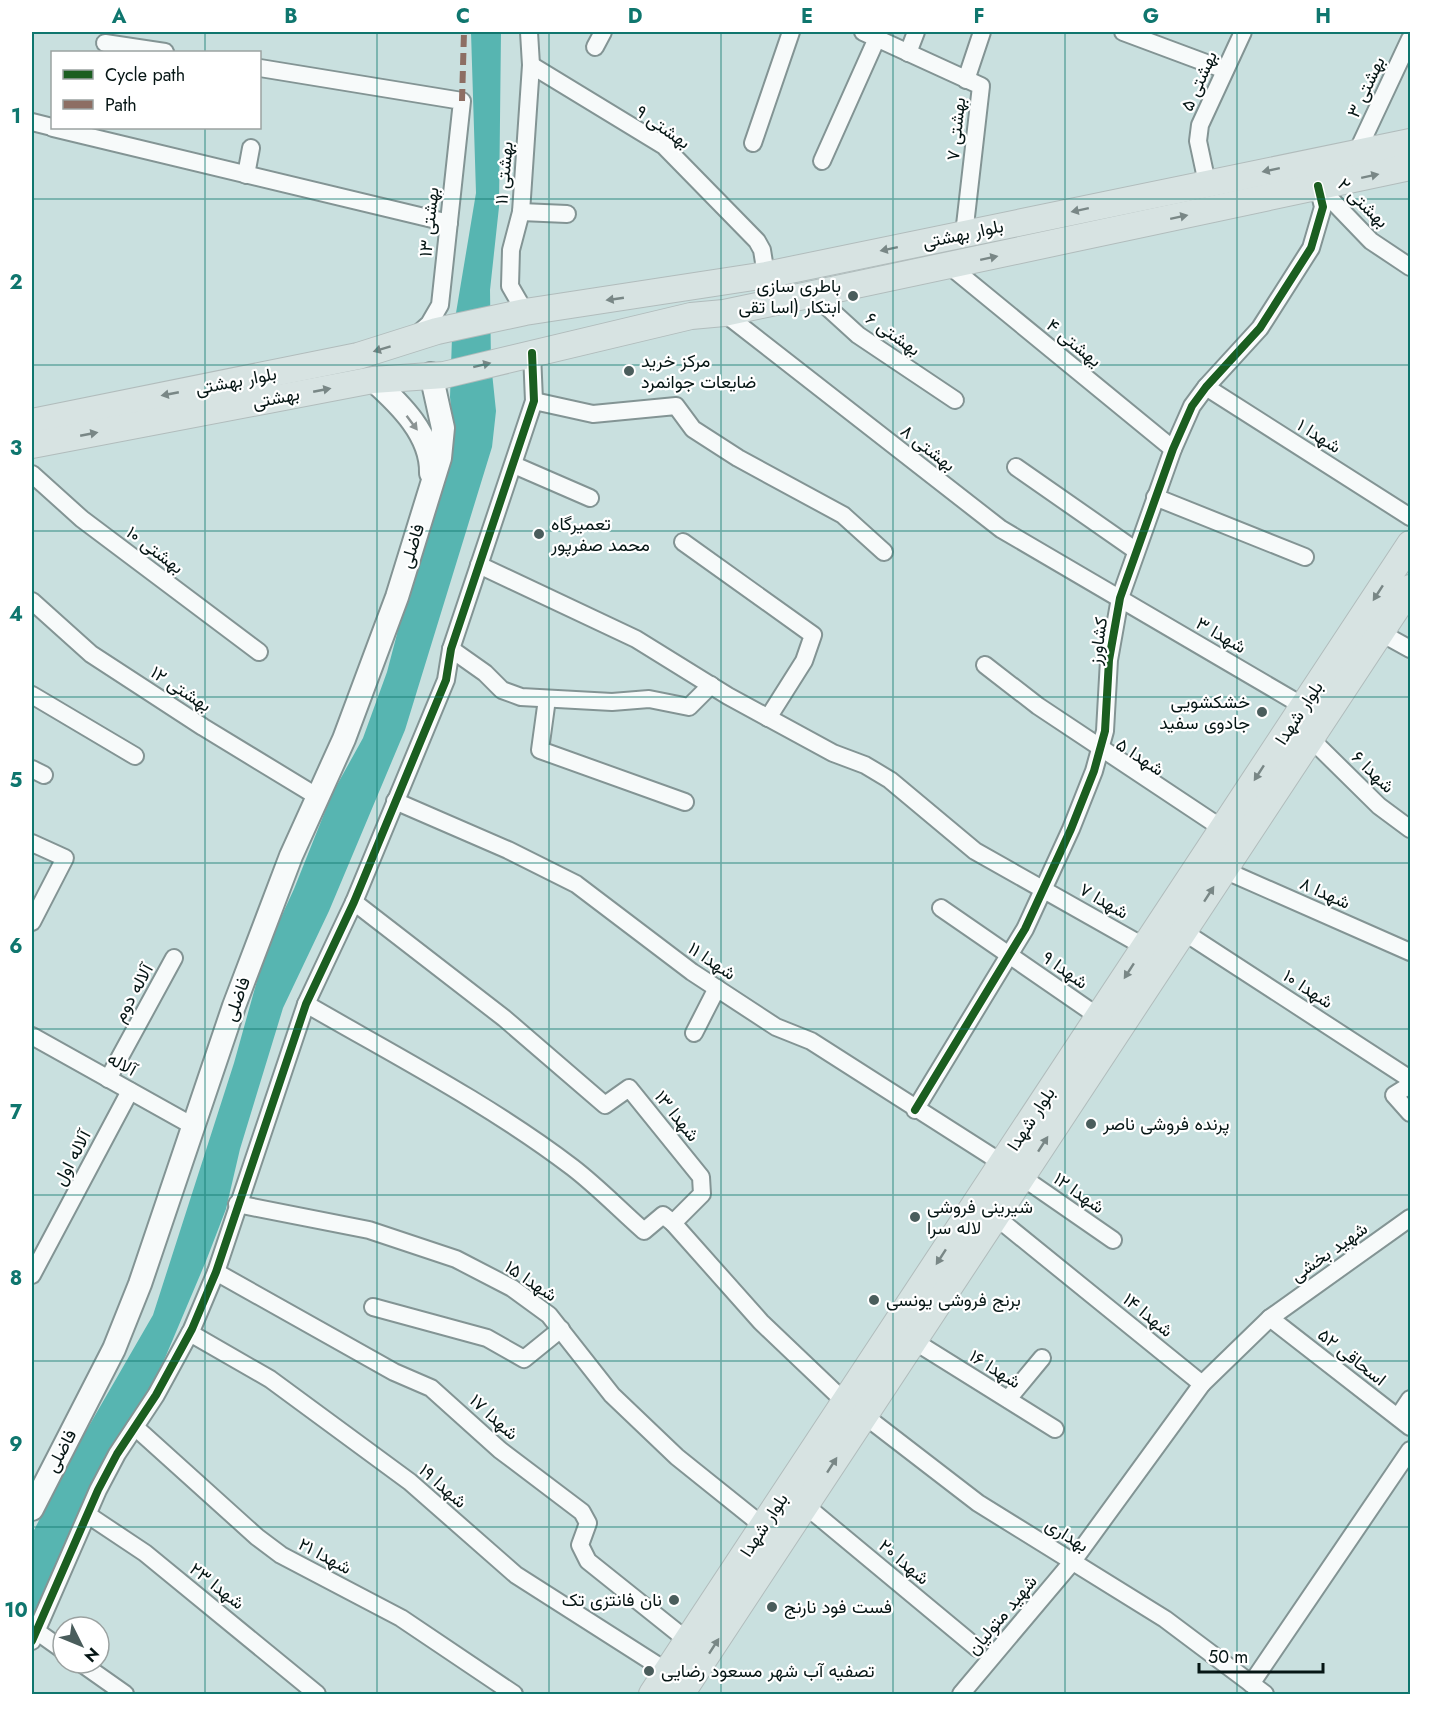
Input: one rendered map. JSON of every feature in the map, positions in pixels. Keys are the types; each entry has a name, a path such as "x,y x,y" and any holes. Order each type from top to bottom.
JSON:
{"main road":[{"name":"بلوار بهشتی","path":"32,422 358,356 437,331 520,314 683,290 766,275 1410,142"},
{"path":"1313,161 1318,186"},
{"name":"بلوار بهشتی","path":"526,354 691,316 724,313 951,267 1410,167"},
{"path":"683,290 691,316"},
{"path":"653,294 657,325"},
{"name":"بهشتی","path":"32,445 373,380 438,374 526,354"},
{"name":"فاضلی","path":"32,1509 114,1349 140,1284 234,1006 291,856 344,739 393,608 440,458 443,428 438,374"},
{"name":"فاضلی","path":"373,380 388,394 422,435 432,456 431,483"},
{"name":"بلوار شهدا","path":"652,1695 763,1527 855,1409 914,1341 996,1217 1012,1170 1098,1017 1410,544"},
{"name":"بلوار شهدا","path":"681,1695 806,1506 855,1409 1012,1170 1184,932 1410,588"}],"street":[{"name":"بهشتی ۱۱","path":"520,314 510,286 510,250 521,212 531,65 529,32"},
{"path":"594,47 603,32"},
{"path":"753,143 791,32"},
{"path":"908,53 916,32"},
{"path":"966,80 982,32"},
{"path":"1123,32 1225,70"},
{"name":"بهشتی ۵","path":"1207,183 1198,141 1200,125 1243,32"},
{"path":"822,161 870,35"},
{"name":"بهشتی ۷","path":"870,35 981,86 964,234"},
{"name":"بهشتی ۳","path":"1357,152 1410,39"},
{"path":"105,43 158,51"},
{"name":"بهشتی ۹","path":"531,65 664,146 757,241 762,250 766,275"},
{"name":"بهشتی ۱۳","path":"261,68 462,101 440,305 429,324 413,339"},
{"path":"32,122 51,127"},
{"path":"61,129 449,223"},
{"path":"246,175 251,148"},
{"name":"بهشتی ۲","path":"1318,186 1371,241 1410,267"},
{"name":"کشاورز","path":"915,1110 1009,955 1044,888 1071,829 1105,731 1109,660 1120,598 1135,550 1173,449 1192,406 1260,327 1311,248 1323,207 1318,186"},
{"path":"521,212 567,214"},
{"name":"یهشتی ۴","path":"951,267 1173,449"},
{"name":"بهشتی ۶","path":"813,294 858,335 955,400"},
{"name":"بهشتی ۸","path":"724,313 1001,530 1120,598"},
{"path":"51,1643 33,1633 108,1472 190,1333 216,1272 306,1004 354,902 446,680 451,648 534,400 526,354"},
{"name":"شهدا ۱","path":"1206,387 1410,517"},
{"path":"534,400 593,414 676,406 693,429 738,458 843,515 885,552"},
{"path":"514,465 590,498"},
{"path":"1016,467 1135,550"},
{"name":"بهشتی ۱۰","path":"32,474 82,519 259,652"},
{"path":"1155,496 1305,556"},
{"path":"683,542 813,635 804,661 768,718"},
{"name":"شهدا ۷","path":"479,565 636,639 768,718 890,780 975,851 1145,947"},
{"name":"شهدا ۳","path":"1120,598 1304,706"},
{"name":"بهشتی ۱۲","path":"32,601 91,654 318,797"},
{"path":"1381,633 1410,649"},
{"path":"451,648 485,673 502,690 521,697 612,702 649,699 689,707 711,685"},
{"name":"شهدا ۵","path":"985,665 1038,706 1100,749 1223,829"},
{"path":"32,695 135,756"},
{"path":"547,699 540,750 685,802"},
{"name":"شهدا ۶","path":"1311,739 1379,806 1410,829"},
{"name":"شهدا ۱۱","path":"395,801 508,850 576,884 692,972 776,1027 811,1041 915,1110 1012,1170"},
{"path":"32,843 65,858 32,922"},
{"name":"شهدا ۸","path":"1224,870 1410,952"},
{"name":"شهدا ۱۳","path":"354,902 513,1025 605,1105 629,1088 700,1177 702,1194 673,1222"},
{"name":"شهدا ۹","path":"941,908 1098,1017"},
{"name":"شهدا ۱۰","path":"1184,932 1410,1079"},
{"name":"آلاله دوم","path":"108,1079 174,958"},
{"path":"694,1033 717,988"},
{"path":"306,1004 433,1074 481,1105 573,1167 644,1231 663,1215 673,1222 761,1322 855,1409"},
{"name":"آلاله","path":"32,1036 193,1126"},
{"path":"1410,1085 1394,1095 1410,1113"},
{"name":"آلاله اول","path":"32,1275 130,1091"},
{"name":"شهدا ۱۲","path":"1012,1170 1113,1240"},
{"name":"شهدا ۱۵","path":"237,1204 369,1230 456,1259 512,1288 549,1315 612,1395 635,1414 677,1457 763,1527"},
{"name":"شهدا ۱۴","path":"996,1217 1202,1384"},
{"name":"شهید بخشی","path":"1270,1318 1410,1218"},
{"name":"شهدا ۱۷","path":"216,1272 394,1371 431,1388 500,1450 582,1512 588,1523 580,1545 588,1562 688,1641"},
{"path":"373,1306 488,1338 524,1359 561,1329"},
{"path":"1202,1384 1270,1318"},
{"name":"اسحاقی ۵۲","path":"1270,1318 1404,1422"},
{"name":"شهدا ۱۹","path":"190,1333 270,1378 410,1482 516,1575 668,1672"},
{"name":"شهدا ۱۶","path":"914,1341 1055,1429"},
{"path":"1008,1400 1042,1358"},
{"name":"شهید متولیان","path":"962,1695 1073,1561 1202,1384"},
{"path":"1404,1422 1410,1399"},
{"name":"بهداری","path":"855,1409 978,1503 1165,1619 1265,1695"},
{"name":"شهدا ۲۱","path":"135,1427 273,1549 401,1618 514,1695"},
{"path":"1251,1684 1410,1450"},
{"name":"شهدا ۲۰","path":"806,1506 977,1648"},
{"name":"شهدا ۲۳","path":"88,1515 146,1553 317,1695"},
{"path":"98,1675 125,1695"}],"water":[{"path":"471,32 501,32 499,207 490,290 491,363 496,411 492,447 405,730 329,911 283,1008 240,1149 226,1209 206,1261 165,1358 153,1382 109,1452 32,1623 32,1534 75,1450 153,1315 234,1063 265,952 294,889 332,794 363,738 387,672 397,634 402,601 453,427 450,397 452,337 476,193"}],"marked path":[{"path":"462,101 464,32"}],"cycle path":[{"path":"915,1110 1025,929 1071,829 1094,771 1105,731 1109,660 1120,598 1173,449 1192,406 1206,387 1260,328 1311,248 1323,207 1318,186"},
{"path":"32,1641 98,1490 117,1454 156,1395 192,1329 216,1272 306,1004 354,902 446,680 451,649 534,401 532,353"}],"place":[{"name":"باطری سازی ابتکار (اسا تقی","path":"853,296"},
{"name":"مرکز خرید ضایعات جوانمرد","path":"629,371"},
{"name":"تعمیرگاه محمد صفرپور","path":"539,534"},
{"name":"خشکشویی جادوی سفید","path":"1262,712"},
{"name":"پرنده فروشی ناصر","path":"1091,1124"},
{"name":"شیرینی فروشی لاله سرا","path":"915,1217"},
{"name":"برنج فروشی یونسی","path":"874,1300"},
{"name":"نان فانتزی تک","path":"674,1600"},
{"name":"فست فود نارنج","path":"772,1607"},
{"name":"تصفیه آب شهر مسعود رضایی","path":"649,1671"}]}
